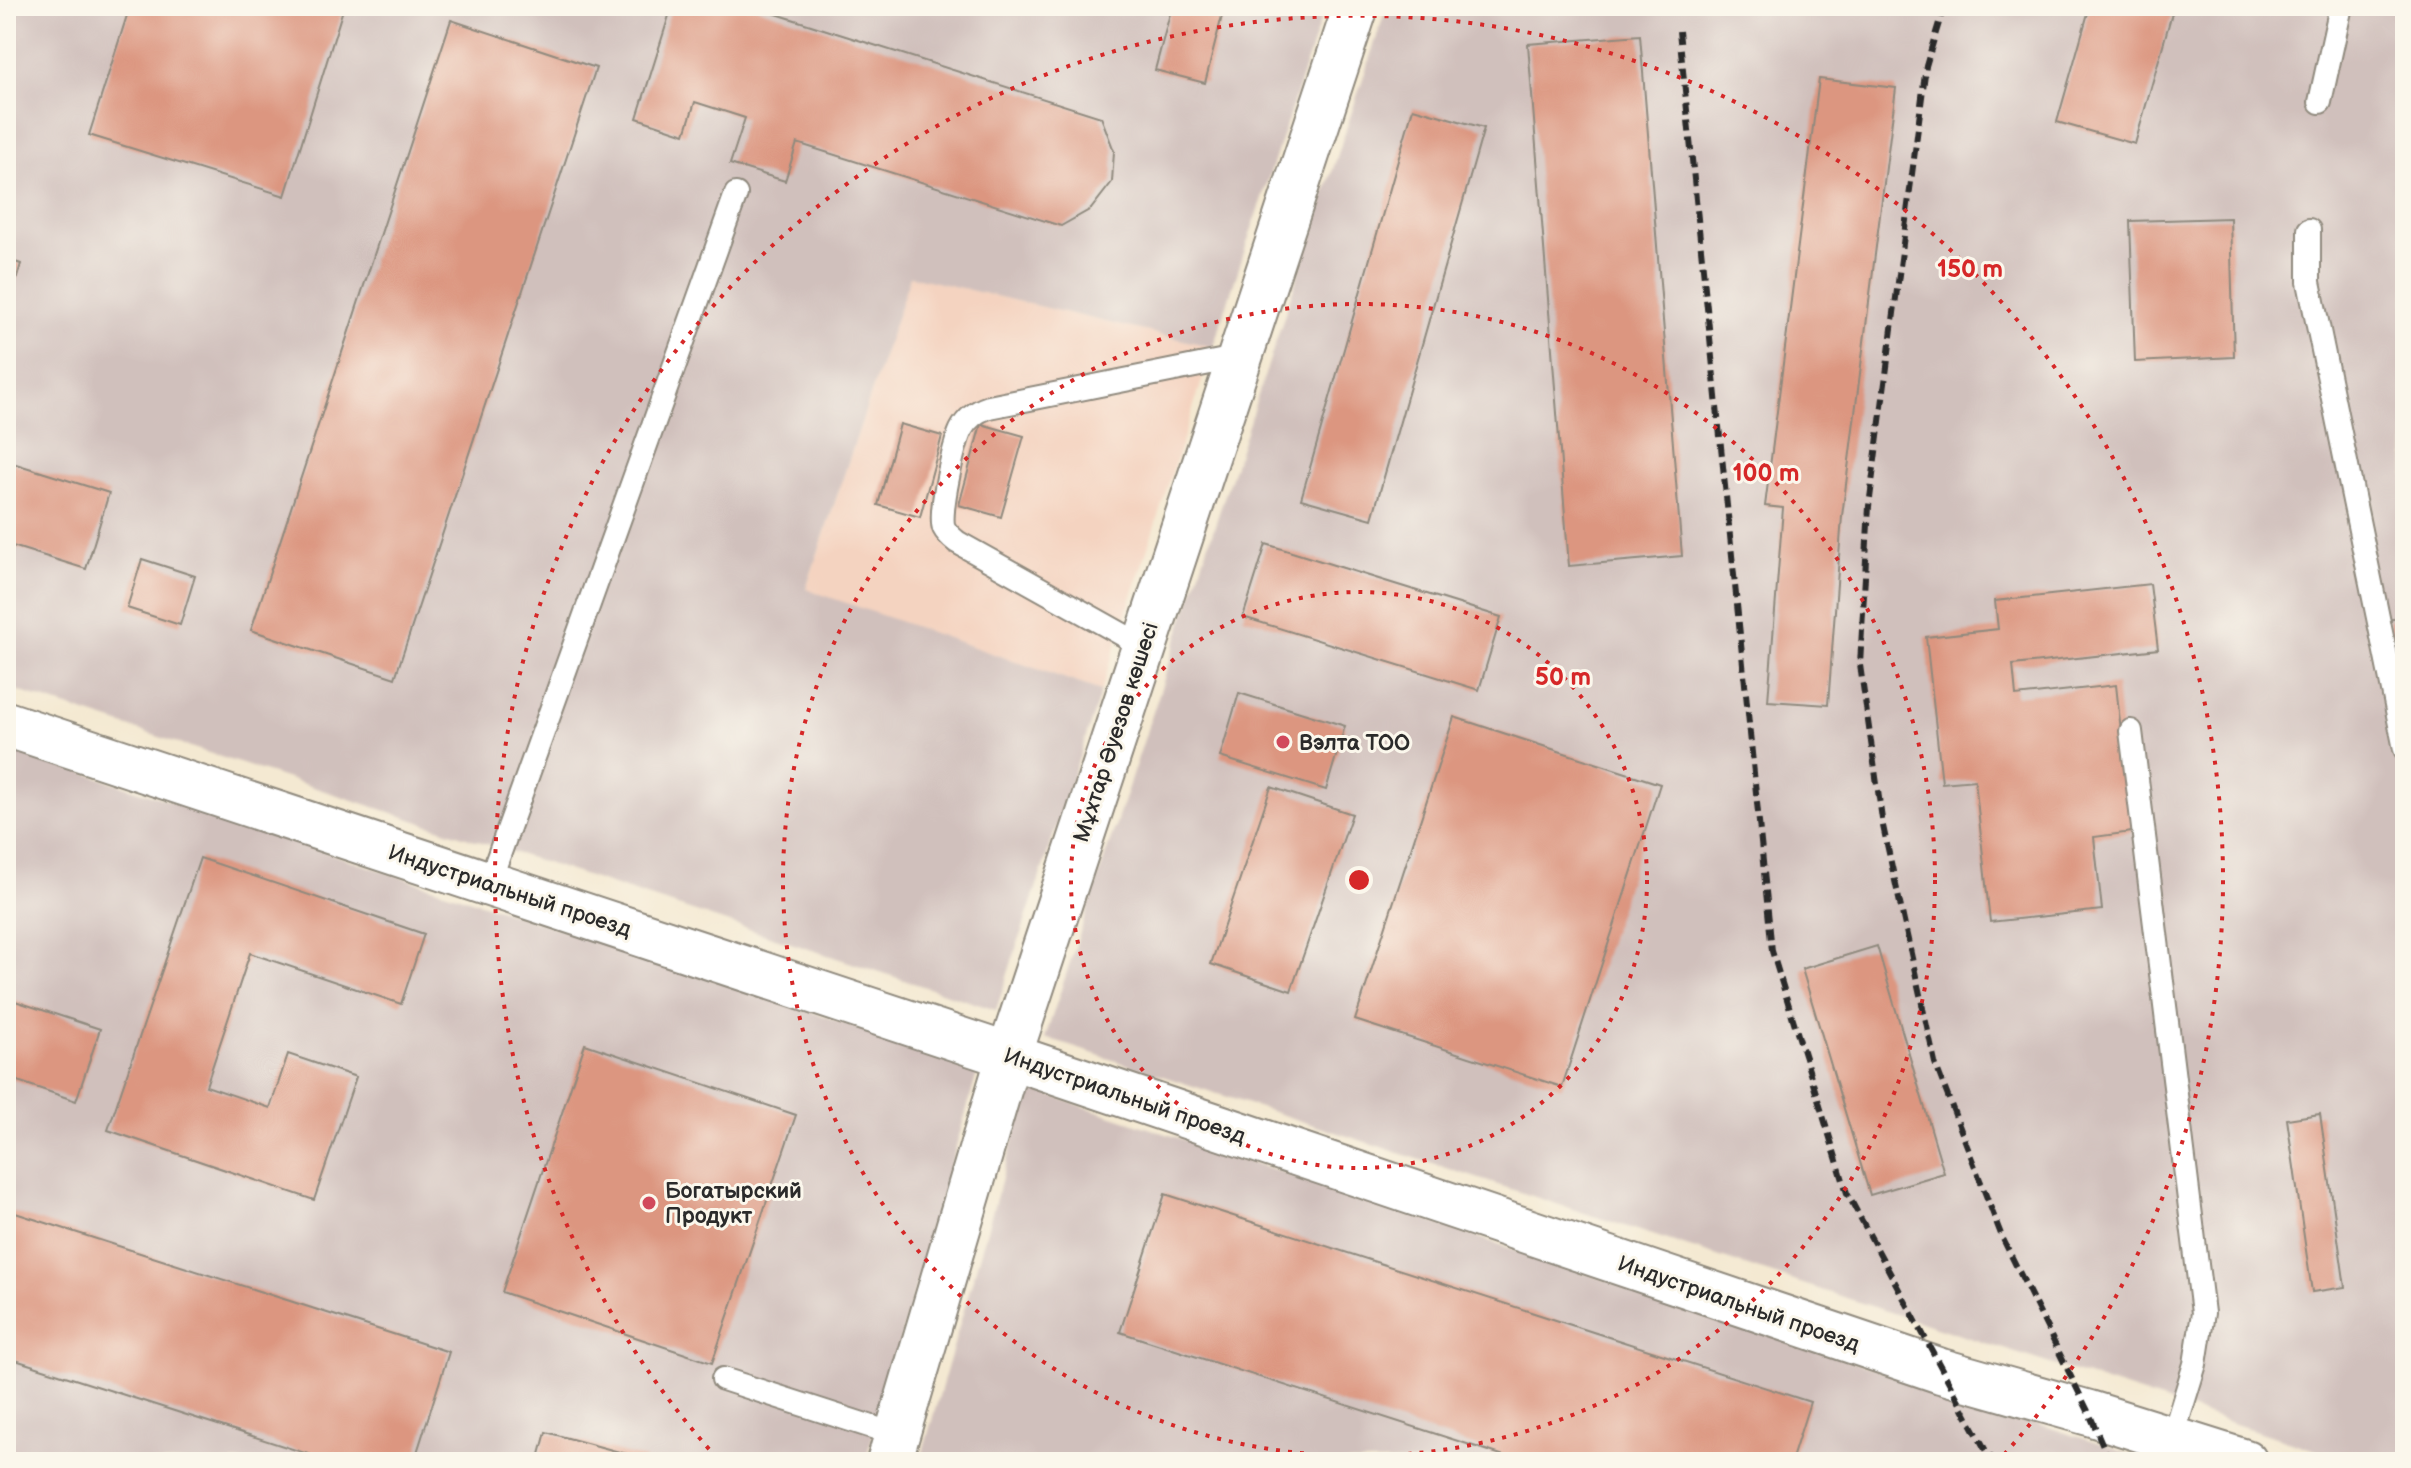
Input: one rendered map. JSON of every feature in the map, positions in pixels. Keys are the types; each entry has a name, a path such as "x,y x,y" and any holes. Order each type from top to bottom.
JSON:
{"street":[{"name":"Мұхтар Әуезов көшесі","path":"893,1448 1009,1056 1356,6"},
{"name":"Индустриальный проезд","path":"6,724 1009,1056 1941,1371 2245,1462"}],"lane":[{"path":"2320,102 2341,6"},
{"path":"489,883 736,194"},
{"path":"2309,230 2309,282 2405,749"},
{"path":"1143,646 970,550 949,535 944,527 942,507 961,431 973,415 989,407 1240,357"},
{"path":"2131,731 2203,1313 2195,1364 2172,1439"},
{"path":"723,1379 893,1448"}],"shaded area":[{"path":"6,6 1325,6 1213,347 910,276 806,589 1101,691 996,1010 6,687"},
{"path":"1387,6 2405,6 2405,1462 2352,1462 1045,1038"},
{"path":"910,276 1213,347 1101,691 806,590"},
{"path":"6,747 979,1067 865,1462 6,1462"},
{"path":"1028,1088 2154,1462 920,1462"}],"building":[{"path":"130,6 344,6 285,196 89,135"},
{"path":"672,6 751,6 1101,117 1114,151 1112,182 1091,209 1061,226 797,143 785,181 730,164 745,118 695,102 685,134 637,118"},
{"path":"874,6 895,6 894,12"},
{"path":"1172,6 1224,8 1205,83 1155,70"},
{"path":"2090,6 2174,6 2135,144 2057,122"},
{"path":"451,20 596,68 395,678 251,630"},
{"path":"1640,35 1682,556 1569,566 1528,44"},
{"path":"1819,79 1896,88 1842,516 1828,705 1768,701 1783,508 1765,506"},
{"path":"1413,108 1484,128 1372,519 1301,499"},
{"path":"2230,218 2234,357 2135,362 2130,221"},
{"path":"6,259 21,264 7,311 6,311"},
{"path":"900,424 942,436 920,517 878,505"},
{"path":"981,424 1024,436 1001,517 959,505"},
{"path":"6,461 109,493 86,569 6,544"},
{"path":"1266,544 1501,617 1479,690 1243,617"},
{"path":"142,559 195,576 180,625 127,608"},
{"path":"2150,584 2158,649 2013,665 2016,696 2116,685 2132,832 2094,837 2102,910 1990,922 1975,780 1942,783 1926,637 1998,629 1995,601"},
{"path":"2405,616 2405,682 2404,682 2389,620"},
{"name":"Вэлта ТОО","path":"1239,693 1345,726 1326,790 1220,757"},
{"path":"1454,717 1660,784 1562,1087 1355,1020"},
{"path":"1271,787 1352,814 1291,991 1211,964"},
{"path":"200,858 424,934 401,1004 250,953 206,1086 270,1108 288,1054 356,1077 314,1200 108,1130"},
{"path":"1877,946 1944,1173 1870,1195 1802,969"},
{"path":"6,998 100,1029 76,1101 6,1077"},
{"name":"Богатырский Продукт","path":"585,1044 796,1115 712,1363 502,1292"},
{"path":"2320,1114 2345,1287 2312,1292 2287,1119"},
{"path":"1165,1194 1810,1402 1791,1462 1523,1462 1120,1332"},
{"path":"6,1210 449,1352 414,1462 333,1462 6,1357"},
{"path":"546,1432 645,1459 644,1462 538,1462"}],"railway":[{"path":"1944,6 1926,66 1869,506 1860,665 1883,826 1935,1063 2002,1237 2110,1462"},
{"path":"1679,31 1772,951 1847,1193 1986,1451 1995,1462"}],"place":[{"name":"Вэлта ТОО","path":"1283,742"},
{"name":"Богатырский Продукт","path":"649,1203"}]}
